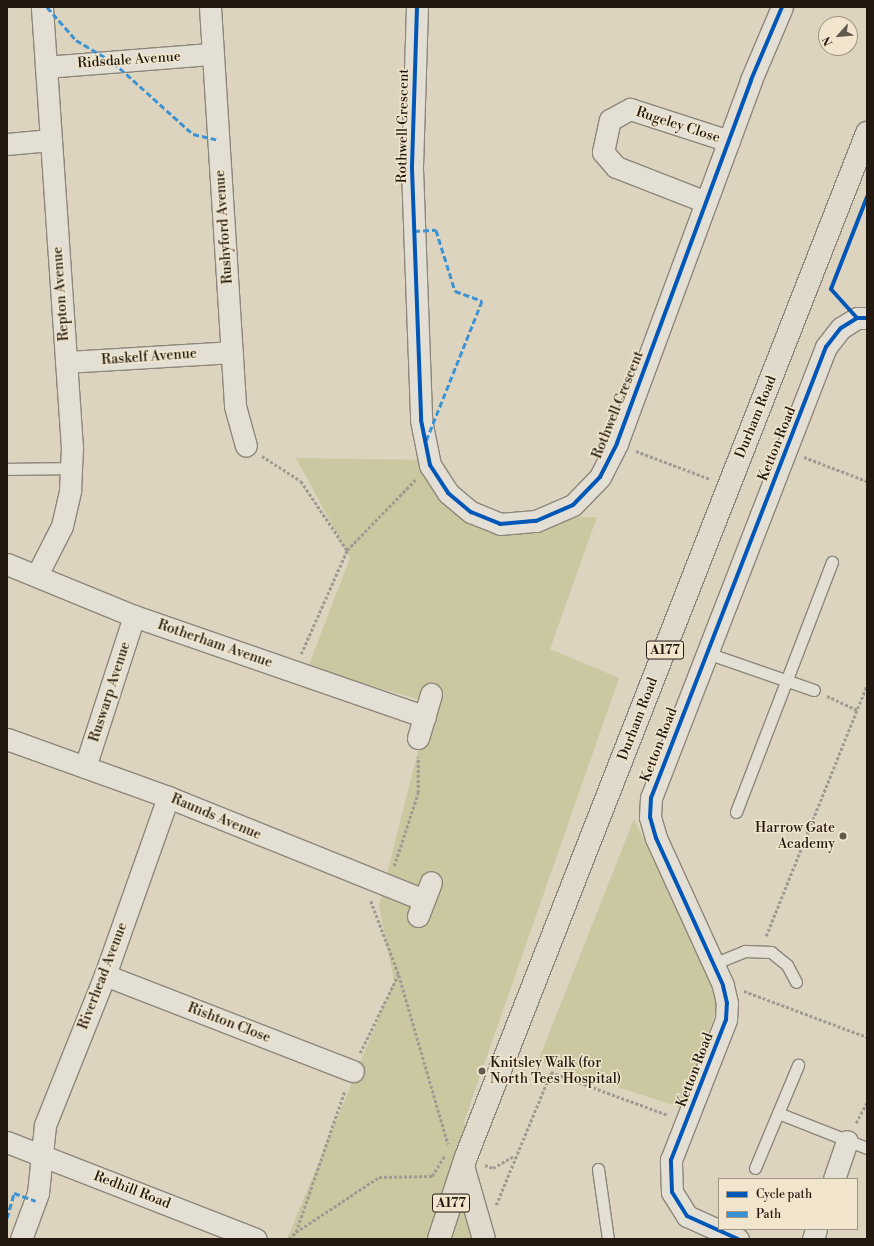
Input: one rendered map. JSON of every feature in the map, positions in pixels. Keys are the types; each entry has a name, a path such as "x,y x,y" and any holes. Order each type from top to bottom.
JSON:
{"main road":[{"name":"Durham Road","path":"439,1239 464,1161 867,133"},
{"path":"464,1161 484,1239"}],"street":[{"name":"Repton Avenue","path":"37,575 62,526 71,468 66,362 42,7"},
{"name":"Rushyford Avenue","path":"210,7 235,406 246,446"},
{"name":"Rothwell Crescent","path":"417,7 412,169 421,420 430,465 448,493 471,512 500,524 536,521 573,505 600,477 617,443 729,141 782,7"},
{"name":"Ridsdale Avenue","path":"46,66 212,54"},
{"name":"Rugeley Close","path":"706,202 616,167 603,152 610,120 630,109 729,141"},
{"path":"7,144 51,140"},
{"name":"Ketton Road","path":"738,1239 706,1233 687,1216 672,1192 671,1160 726,1020 727,1003 722,985 713,964 656,838 650,817 651,798 788,451 826,347 841,328 857,318 867,318"},
{"name":"Raskelf Avenue","path":"66,362 232,352"},
{"name":"Rotherham Avenue","path":"7,564 134,616 425,717"},
{"name":"Ruswarp Avenue","path":"85,768 134,616"},
{"path":"418,738 431,694"},
{"name":"Raunds Avenue","path":"7,739 168,797 362,878 424,899"},
{"name":"Riverhead Avenue","path":"21,1239 38,1193 45,1125 105,975 168,797"},
{"name":"Rishton Close","path":"105,975 353,1071"},
{"path":"834,1178 847,1141"},
{"name":"Redhill Road","path":"7,1142 256,1239"}],"lane":[{"path":"7,469 71,468"},
{"path":"736,812 832,562"},
{"path":"707,653 787,678 814,690"},
{"path":"713,964 745,951 771,952 787,965 796,982"},
{"path":"756,1168 798,1066"},
{"path":"778,1113 867,1148"},
{"path":"598,1169 608,1239"}],"path":[{"path":"617,443 728,486"},
{"path":"246,446 301,481 347,550"},
{"path":"788,451 867,481"},
{"path":"293,670 347,550 430,465"},
{"path":"761,937 768,936 867,685"},
{"path":"814,690 857,710"},
{"path":"387,887 418,793 418,738"},
{"path":"290,1239 296,1232 379,1177 432,1176 439,1160 450,1150 399,975 362,878"},
{"path":"296,1232 353,1071 399,975"},
{"path":"722,985 867,1037"},
{"path":"495,1207 514,1156 551,1072 686,1121"},
{"path":"847,1141 867,1102"},
{"path":"464,1161 493,1168 514,1156"}],"shaded area":[{"path":"296,458 427,460 473,519 597,517 550,649 619,678 464,1122 496,1239 287,1239 394,981 379,906 430,703 308,667 350,558"},
{"path":"634,819 720,996 685,1109 538,1061"}],"marked path":[{"path":"47,7 76,40 113,62 193,134 218,140"},
{"path":"414,231 436,230 455,291 482,301 426,441"},
{"path":"7,1218 14,1193 36,1201"}],"cycle path":[{"path":"417,7 412,169 421,420 430,465 448,493 471,512 500,524 536,521 573,505 600,477 617,443 751,80 782,7"},
{"path":"857,318 831,289 867,197"},
{"path":"718,1230 687,1216 672,1192 671,1160 726,1020 727,1003 723,985 656,838 650,817 651,798 826,347 841,328 857,318 867,318"},
{"path":"718,1230 738,1239"}],"place":[{"name":"Harrow Gate Academy","path":"843,836"},
{"name":"Knitsley Walk (for North Tees Hospital)","path":"482,1071"}]}
